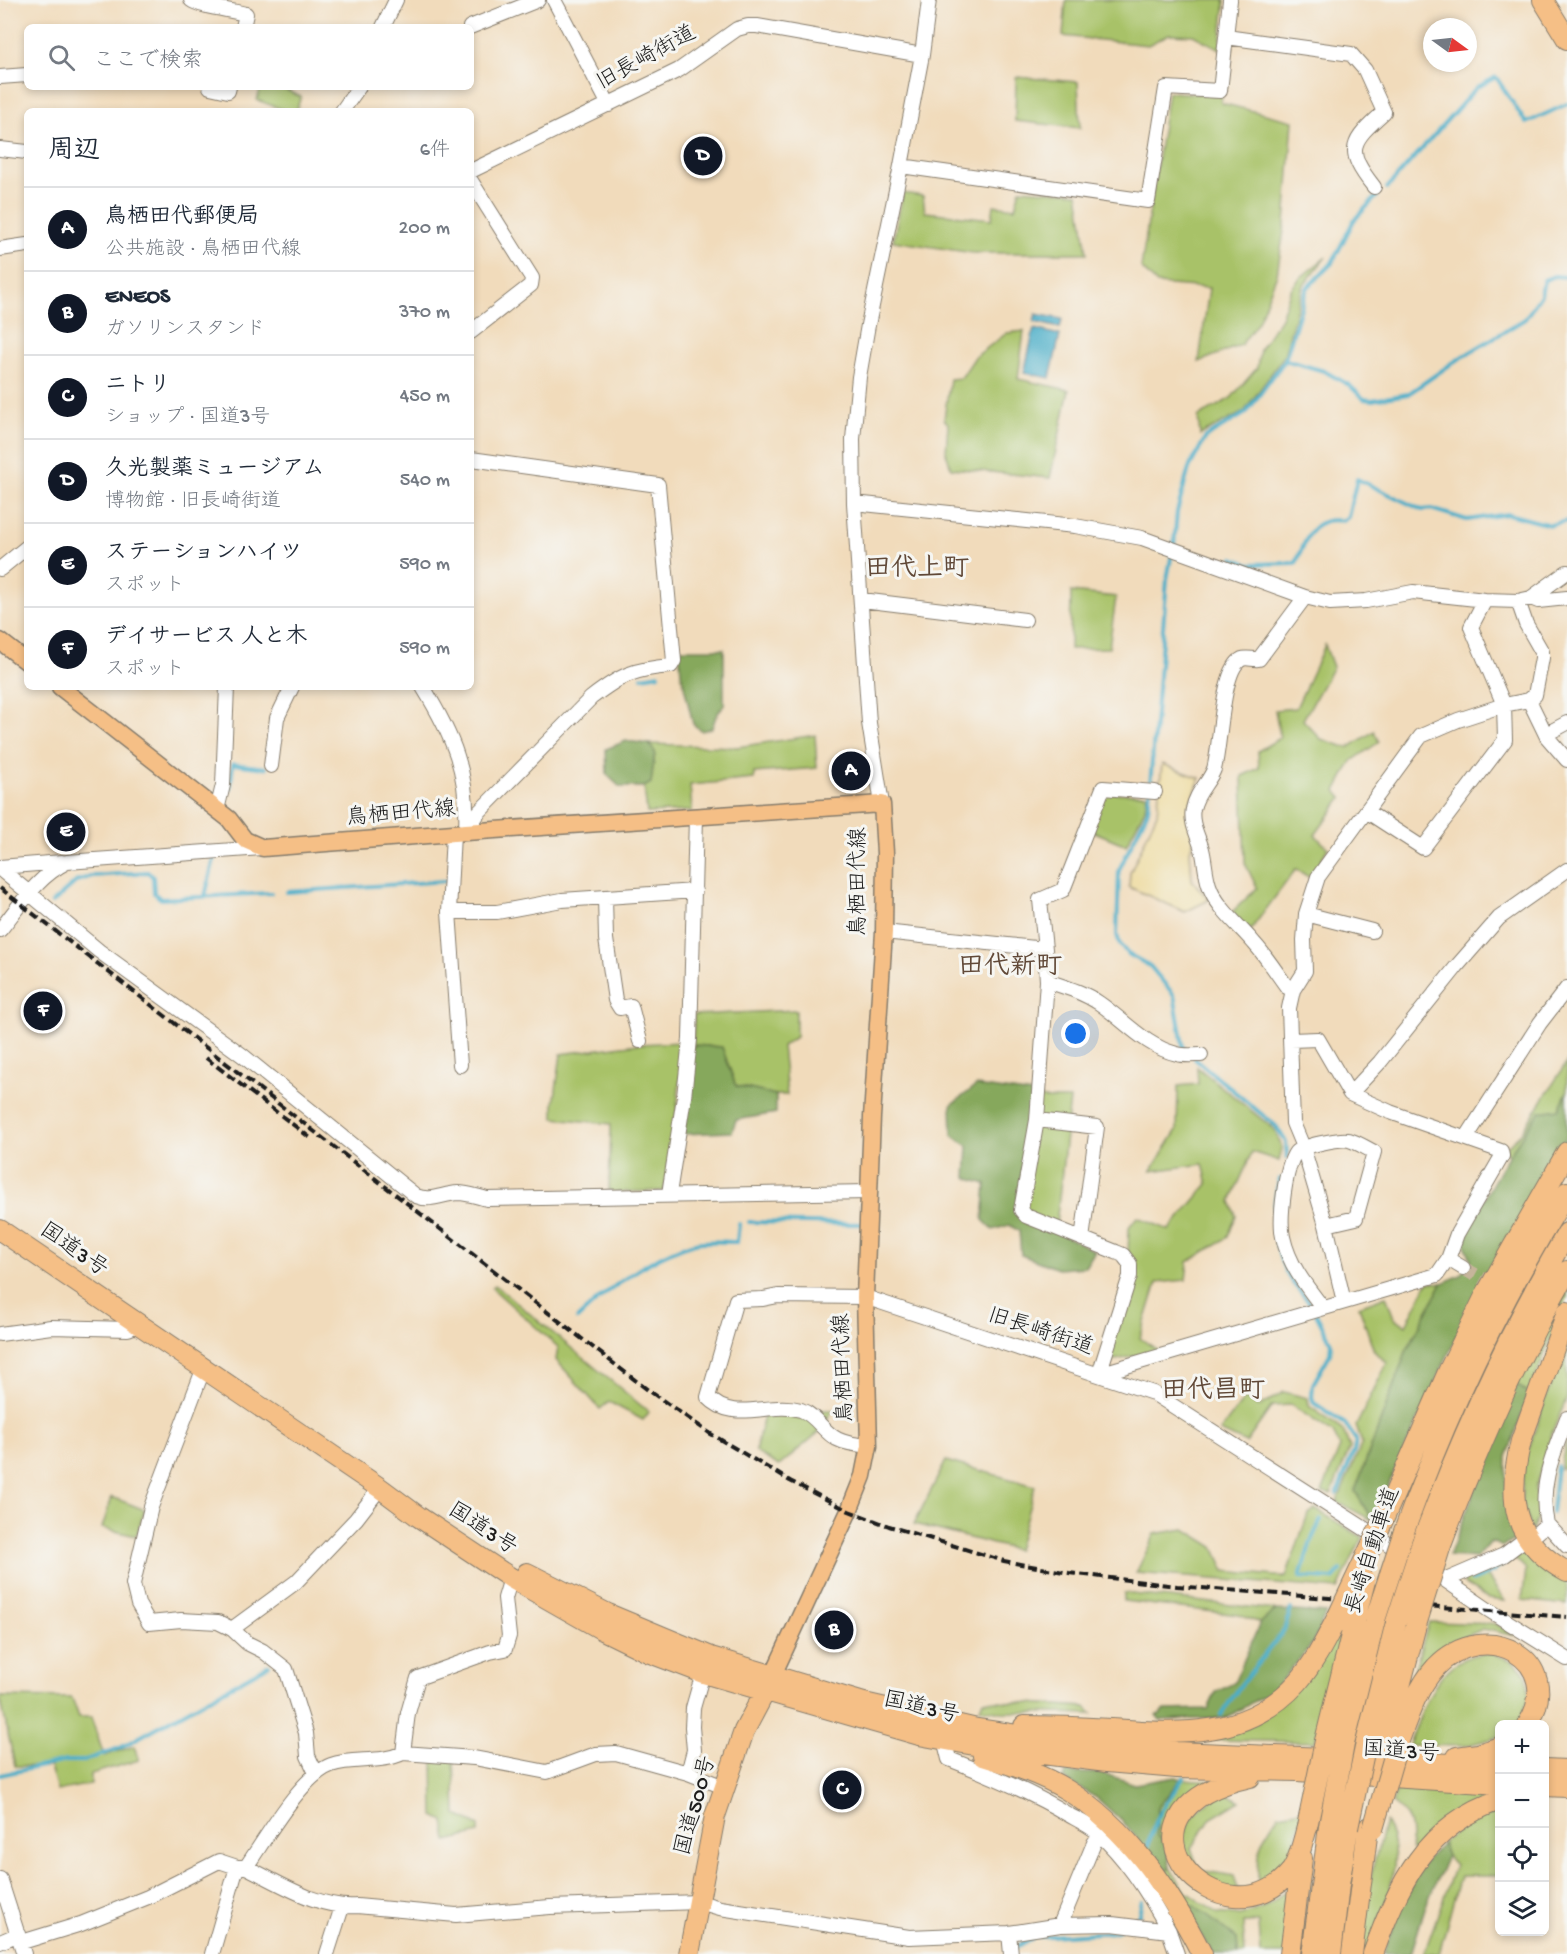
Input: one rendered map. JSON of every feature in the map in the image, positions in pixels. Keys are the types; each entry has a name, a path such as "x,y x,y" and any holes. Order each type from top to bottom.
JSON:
{"highway":[{"path":"1543,0 1567,39"},
{"path":"1297,1771 1234,1780 1194,1802 1184,1813 1178,1825 1175,1853 1178,1866 1192,1889 1202,1897 1225,1906 1250,1905 1269,1895 1284,1881 1298,1856 1334,1742 1346,1617 1381,1527 1448,1372 1486,1294 1566,1155"},
{"name":"長崎自動車道","path":"1331,1954 1339,1885 1339,1827 1334,1742 1403,1534 1441,1435 1489,1331 1519,1273 1567,1192"},
{"name":"国道3号","path":"0,1230 511,1578 601,1629 650,1653 703,1673 769,1684 921,1726 985,1747 1177,1768 1297,1771 1495,1784"},
{"name":"長崎自動車道","path":"1312,1954 1339,1827 1387,1749 1396,1622 1431,1545 1460,1443 1536,1285 1567,1233"},
{"path":"1352,1954 1358,1894 1431,1545 1466,1481 1522,1355 1567,1271"},
{"path":"1567,1312 1521,1441 1513,1491 1518,1519 1532,1544 1542,1555 1567,1572"},
{"name":"国道3号","path":"383,1490 516,1567 608,1614 769,1684"},
{"path":"921,1726 969,1724 1071,1726 1159,1732 1198,1731 1232,1725 1262,1712 1287,1693 1298,1682 1346,1617"},
{"path":"1387,1749 1436,1667 1457,1651 1480,1644 1510,1648 1519,1654 1533,1671 1539,1692 1531,1720"},
{"name":"国道500号","path":"689,1954 715,1816 744,1731 769,1684"},
{"path":"921,1726 945,1743 1028,1771 1067,1790 1105,1818 1139,1854 1171,1899 1202,1954"},
{"name":"国道3号","path":"921,1726 1106,1746 1236,1755 1387,1749 1495,1766"},
{"path":"1387,1749 1460,1757 1495,1749"},
{"path":"1549,1769 1567,1770"},
{"path":"1549,1786 1567,1788"},
{"path":"1549,1790 1567,1788"},
{"path":"1373,1954 1400,1888 1420,1856 1440,1835 1461,1818 1495,1802"},
{"path":"1290,1954 1307,1827"}],"main road":[{"path":"0,641 24,660"},
{"path":"64,690 229,819 245,840 263,848"},
{"name":"鳥栖田代線","path":"263,848 882,804 885,854 884,932 865,1297 869,1446 863,1476 849,1511 769,1684"}],"street":[{"path":"191,0 197,4 246,14 244,24"},
{"path":"384,24 396,0"},
{"path":"474,25 538,0"},
{"path":"554,0 609,105"},
{"path":"882,804 869,723 854,502 853,439 868,325 922,55 929,0"},
{"path":"901,166 1148,201 1166,88 1220,91 1230,0"},
{"name":"旧長崎街道","path":"474,170 679,70 737,29 748,26 922,55"},
{"path":"1226,37 1351,54 1365,70 1384,109 1384,112 1362,132 1356,141 1355,152 1362,172 1374,187"},
{"path":"0,77 24,75"},
{"path":"344,108 357,90"},
{"path":"0,149 24,152"},
{"path":"474,186 532,278 531,285 474,330"},
{"path":"0,249 24,245"},
{"path":"459,833 591,698 611,682 630,672 671,666 674,661 658,485 474,459"},
{"path":"854,502 1075,526 1142,538 1175,548 1305,597 1330,603 1366,601 1413,592 1485,600 1547,601 1567,598"},
{"path":"0,569 24,549"},
{"path":"1524,599 1567,573"},
{"path":"1293,990 1287,987 1255,944 1226,912 1209,887 1202,848 1195,832 1192,810 1199,791 1214,770 1224,698 1234,668 1239,661 1245,658 1259,659 1305,597"},
{"path":"1344,1302 1326,1225 1304,1147 1293,1123 1289,1008 1293,990 1305,971 1306,914 1317,878 1421,736 1458,720 1504,705 1529,700 1535,694 1542,652 1526,624 1524,599"},
{"path":"862,600 1025,620"},
{"path":"1366,811 1423,848 1505,740 1504,705 1471,627 1485,600"},
{"path":"217,810 224,776 227,690"},
{"path":"271,766 277,718 291,690"},
{"path":"425,690 445,722 457,756 468,802 459,833 449,912 460,1065"},
{"path":"1529,700 1547,737 1567,760"},
{"path":"1547,737 1552,731 1567,723"},
{"path":"1152,791 1103,788 1063,890 1040,900 1047,981 1037,1120 1021,1210 1026,1216 1123,1255 1130,1264 1130,1276 1098,1374 1153,1393 1446,1580 1487,1610 1567,1659"},
{"path":"669,1194 684,1097 690,1039 696,818"},
{"path":"0,868 263,848"},
{"path":"0,930 30,893 56,868 67,862"},
{"path":"0,868 142,984 188,1014 242,1055 416,1196 426,1200 446,1194 462,1193 487,1199 869,1192"},
{"path":"1350,1094 1380,1062 1499,918 1567,870"},
{"path":"449,912 497,912 562,900 695,891"},
{"path":"605,897 606,939 615,1000 620,1008 631,1006 640,1041"},
{"path":"1306,914 1372,931"},
{"path":"884,932 1045,949"},
{"path":"1047,981 1073,990 1099,1003 1141,1037 1179,1055 1201,1055"},
{"path":"1466,1138 1540,1023 1567,988"},
{"path":"1291,1040 1318,1039 1350,1094 1501,1151 1502,1156 1457,1234 1448,1259 1437,1275 1323,1308 1297,1273 1282,1235 1281,1208 1284,1187 1296,1152 1304,1147 1347,1140 1374,1152 1356,1218 1326,1225"},
{"path":"1037,1120 1097,1127 1082,1239"},
{"path":"1448,1259 1463,1268"},
{"name":"旧長崎街道","path":"869,1446 836,1439 802,1411 768,1408 734,1412 714,1404 708,1397 736,1300 778,1296 865,1297 1098,1374 1323,1308"},
{"path":"0,1334 51,1327 128,1329 139,1325"},
{"path":"203,1370 151,1507 133,1584 138,1604 149,1623 181,1620 218,1622 232,1629 247,1643 286,1669 306,1734 308,1756 316,1773"},
{"path":"1567,1418 1547,1476 1542,1528 1567,1546"},
{"path":"232,1629 296,1582 383,1490"},
{"path":"1446,1580 1504,1555 1520,1543"},
{"path":"403,1753 408,1713 418,1678 489,1652 505,1649 509,1636 505,1598 511,1578"},
{"path":"688,1773 694,1750 693,1708 703,1673"},
{"path":"945,1743 949,1758 1042,1799 1095,1830 1119,1854 1157,1908 1177,1954"},
{"path":"212,1954 242,1867 286,1808 316,1773 333,1764 392,1758 403,1753 474,1758 547,1772 596,1754 616,1753 688,1773 724,1787"},
{"path":"1060,1924 1094,1843 1100,1835"},
{"path":"0,1942 22,1943 81,1924 142,1900 219,1861 242,1867 314,1899 342,1907 357,1906 456,1916 550,1907 699,1902 720,1908 889,1935 1010,1944 1060,1924 1128,1925 1169,1932"},
{"path":"0,1879 22,1943"},
{"path":"327,1954 342,1907"}],"green space":[{"path":"1066,0 1225,0 1220,49 1193,35 1169,34 1148,45 1063,36"},
{"path":"1016,77 1078,82 1080,128 1015,121"},
{"path":"260,90 286,90 301,97 297,108 279,108 257,100"},
{"path":"1168,92 1222,95 1221,103 1293,121 1285,224 1277,274 1258,322 1241,345 1199,362 1209,288 1157,284 1141,268"},
{"path":"1020,189 1078,193 1087,253 973,253 893,241 903,193 923,196 925,212 992,219 994,205 1015,208"},
{"path":"1326,257 1303,286 1284,356 1244,412 1200,435 1198,417 1231,398 1257,368 1260,349 1281,318 1291,289 1301,277"},
{"path":"1024,331 1018,379 1069,390 1050,478 951,468 946,453 948,424 944,419 950,379 961,378 975,357 1007,333"},
{"path":"1071,592 1116,597 1109,648 1070,649"},
{"path":"1325,645 1333,667 1303,720 1321,739 1348,748 1374,731 1379,742 1352,761 1336,791 1342,798 1315,835 1328,848 1310,878 1296,869 1249,932 1232,912 1257,888 1245,863 1242,776 1259,768 1258,751 1280,738 1275,710 1296,708"},
{"path":"679,649 724,649 724,705 716,716 712,728 702,731 693,724 681,673"},
{"path":"815,735 817,768 754,773 754,779 690,785 692,811 647,813 644,787 651,782 655,753 649,744 737,747"},
{"path":"626,741 649,744 655,752 651,783 644,787 620,787 607,775 606,749"},
{"path":"1104,793 1147,794 1145,809 1126,845 1090,830"},
{"path":"796,1010 796,1037 782,1046 787,1095 776,1095 735,1086 721,1047 693,1045 694,1015"},
{"path":"684,1042 674,1134 664,1191 609,1192 611,1124 554,1118 561,1054 638,1044"},
{"path":"693,1045 722,1047 736,1086 776,1095 776,1113 736,1120 732,1132 683,1134"},
{"path":"1567,1062 1567,1092 1559,1109 1508,1156 1505,1148 1522,1132"},
{"path":"1197,1067 1275,1130 1282,1148 1279,1161 1252,1152 1231,1201 1236,1216 1228,1237 1188,1262 1186,1280 1157,1283 1140,1338 1159,1351 1106,1362 1137,1268 1128,1257 1129,1227 1137,1217 1169,1230 1208,1184 1203,1164 1151,1171 1177,1130 1178,1086 1198,1084"},
{"path":"976,1086 1033,1094 1016,1210 1095,1251 1085,1267 1058,1269 1021,1255 1019,1231 1009,1225 993,1230 983,1220 986,1184 966,1178 968,1146 952,1135 951,1105"},
{"path":"1567,1092 1567,1136 1471,1305 1372,1520 1355,1491 1406,1352 1442,1283 1461,1275 1471,1259 1462,1238 1508,1156 1539,1112 1559,1109"},
{"path":"1033,1094 1044,1099 1070,1099 1055,1234 1016,1210"},
{"path":"1428,1282 1442,1283 1406,1352 1355,1491 1372,1520 1337,1502 1362,1443 1356,1426 1387,1363 1374,1351 1359,1306 1386,1296 1394,1318 1406,1325"},
{"path":"495,1285 649,1412 643,1420 609,1402 600,1409 556,1360 558,1347 492,1288"},
{"path":"1567,1289 1567,1297 1529,1394 1516,1384"},
{"path":"1567,1335 1567,1398 1552,1433 1535,1489 1539,1513 1532,1531 1521,1505 1524,1463"},
{"path":"1516,1384 1529,1394 1507,1457 1506,1505 1517,1538 1503,1547 1491,1542 1477,1558 1449,1556"},
{"path":"1284,1392 1308,1398 1309,1406 1343,1430 1350,1448 1331,1494 1322,1493 1340,1447 1333,1433 1291,1405 1272,1406 1246,1443 1220,1431 1245,1398 1258,1407"},
{"path":"833,1410 818,1433 779,1466 755,1452 765,1411"},
{"path":"1567,1437 1567,1469 1560,1469"},
{"path":"946,1461 1035,1486 1017,1550 914,1524"},
{"path":"112,1497 145,1510 136,1536 102,1528"},
{"path":"1315,1509 1362,1537 1338,1589 1136,1573 1155,1534 1185,1529 1214,1547 1225,1571 1286,1577 1308,1514"},
{"path":"1524,1548 1567,1582 1567,1605 1522,1600 1526,1570 1514,1558"},
{"path":"1483,1570 1505,1601 1489,1599 1464,1584 1465,1576"},
{"path":"1124,1593 1276,1610 1260,1623 1239,1615 1124,1601"},
{"path":"1276,1610 1326,1613 1313,1643 1273,1690 1226,1718 1160,1720 1157,1716 1165,1710 1208,1709 1216,1692 1234,1683 1260,1623"},
{"path":"1347,1621 1315,1742 1215,1740 1220,1734 1248,1727"},
{"path":"1429,1622 1496,1624 1516,1636 1483,1629 1444,1646 1423,1669 1405,1701"},
{"path":"1490,1653 1513,1661 1527,1675 1529,1696 1521,1719 1495,1720 1495,1738 1464,1746 1409,1745 1424,1706 1439,1680 1459,1661 1478,1654"},
{"path":"0,1697 72,1698 79,1717 91,1717 104,1756 134,1746 139,1760 91,1774 91,1784 57,1791 50,1767 15,1766"},
{"path":"983,1700 1086,1707 1092,1714 1002,1712 980,1708"},
{"path":"433,1757 454,1760 456,1814 479,1826 479,1833 447,1841 444,1821 434,1816"},
{"path":"1065,1773 1102,1773 1135,1784 1175,1777 1181,1779 1158,1807 1157,1835 1168,1846 1170,1868 1163,1872 1126,1825 1097,1798 1063,1779"},
{"path":"1181,1779 1214,1781 1168,1846 1157,1835 1158,1807"},
{"path":"1411,1787 1489,1791 1492,1796 1416,1851 1411,1850 1411,1829 1407,1818 1392,1803 1397,1791"},
{"path":"1224,1792 1240,1801 1210,1819 1191,1848 1199,1870 1234,1876 1238,1890 1258,1886 1260,1848 1266,1833 1279,1814 1303,1810 1284,1866 1269,1885 1259,1893 1246,1897 1234,1898 1213,1892 1196,1879 1186,1859 1184,1836 1190,1820 1200,1809"},
{"path":"1495,1811 1495,1876 1460,1876 1439,1954 1424,1954 1455,1865 1447,1856 1442,1843 1467,1824"},
{"path":"1385,1822 1392,1837 1395,1853 1394,1870 1385,1905 1366,1954 1360,1954 1372,1870"},
{"path":"1442,1843 1447,1856 1425,1908 1411,1954 1383,1954 1398,1914 1420,1867"},
{"path":"1170,1868 1186,1892 1217,1913 1241,1916 1271,1904 1291,1885 1285,1954 1261,1954 1259,1923 1243,1923 1245,1954 1238,1954 1237,1939 1183,1906 1163,1872"},
{"path":"1193,1905 1237,1939 1238,1954 1212,1954 1183,1906"}],"sand":[{"path":"1162,764 1200,778 1187,813 1194,838 1190,851 1192,880 1209,900 1185,912 1129,887 1130,873 1157,813"}],"water":[{"path":"1036,314 1062,319 1060,328 1034,322"},
{"path":"1034,329 1060,335 1050,378 1024,373"}],"waterway":[{"path":"1387,188 1476,88 1496,77 1526,123 1567,104"},
{"path":"1285,360 1307,288 1332,263 1354,220 1377,196"},
{"path":"1174,545 1177,512 1189,468 1206,437 1246,413 1285,360 1324,371 1349,385 1364,399 1372,400 1408,394 1454,362 1525,319 1541,295 1544,280 1555,276 1567,277"},
{"path":"1234,558 1248,564 1296,563 1307,538 1315,528 1326,521 1343,520 1348,517 1357,479 1422,510 1431,509 1467,520 1508,514 1550,525 1567,521"},
{"path":"1172,553 1167,579 1148,810 1119,870 1117,935 1120,945 1128,954 1150,966 1174,995 1184,1051"},
{"path":"642,677 659,674"},
{"path":"230,789 233,764 266,768"},
{"path":"205,896 214,859"},
{"path":"52,903 77,881 92,876 148,872 153,877 154,893 161,899 271,893"},
{"path":"287,892 445,881"},
{"path":"1195,1059 1276,1126 1286,1142 1287,1157"},
{"path":"1280,1179 1274,1216 1276,1242 1291,1281 1312,1307"},
{"path":"749,1222 861,1224"},
{"path":"577,1319 616,1285 660,1257 696,1243 737,1242 739,1224"},
{"path":"1316,1314 1331,1343 1330,1354 1313,1384 1312,1397 1314,1403 1345,1424 1356,1440 1337,1494"},
{"path":"1552,1512 1557,1466"},
{"path":"1321,1520 1311,1541 1300,1577 1333,1579 1341,1570"},
{"path":"1472,1581 1493,1572 1506,1561"},
{"path":"1221,1715 1240,1686 1284,1630 1291,1609"},
{"path":"0,1775 66,1761 83,1761 120,1748 269,1665"},
{"path":"1148,1846 1158,1818 1184,1777"},
{"path":"1131,1924 1139,1914 1142,1901"},
{"path":"1013,1949 1034,1937 1119,1930"}],"tunnel":[{"path":"1463,1268 1535,1308"}],"railway":[{"path":"0,888 648,1390 711,1434 790,1481 849,1511 889,1526 1004,1561 1069,1573 1177,1586 1567,1617"},
{"path":"206,1058 313,1140"}],"place":[{"name":"久光製薬ミュージアム","path":"703,156"},
{"name":"鳥栖田代郵便局","path":"851,771"},
{"name":"ステーションハイツ","path":"66,832"},
{"name":"デイサービス 人と木","path":"43,1011"},
{"name":"ENEOS","path":"834,1630"},
{"name":"ニトリ","path":"842,1790"}],"district":[{"name":"田代上町","path":"917,570"},
{"name":"田代新町","path":"1010,968"},
{"name":"田代昌町","path":"1213,1392"}]}
